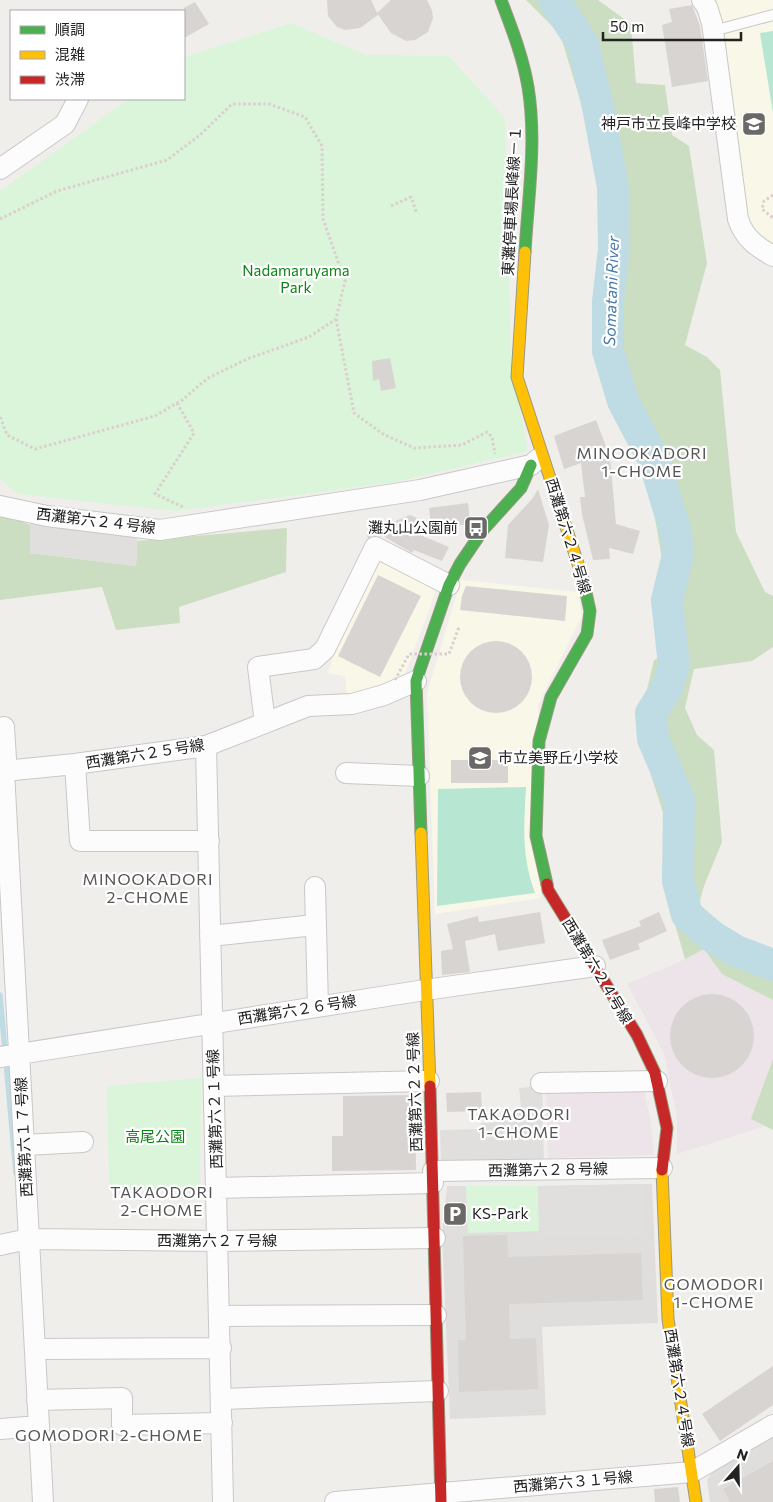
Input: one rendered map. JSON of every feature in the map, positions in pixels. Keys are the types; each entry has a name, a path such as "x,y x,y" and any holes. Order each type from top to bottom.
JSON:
{"street":[{"name":"東灘停車場長峰線－１","path":"501,0 517,41 528,88 532,139 517,378"},
{"path":"702,0 707,7 713,31 738,219 742,231 756,247 773,256"},
{"path":"0,169 65,124 77,100"},
{"name":"西灘第六２４号線","path":"517,378 537,459 582,576 590,611 586,634 551,698 540,741 536,836 548,890 636,1035 657,1081 667,1128 662,1168 668,1319 696,1502"},
{"name":"西灘第六２４号線","path":"0,506 47,516 160,530 420,490 537,459"},
{"path":"416,681 449,585 460,564 483,530 521,488 537,459"},
{"path":"264,723 258,666 314,659 325,648 376,547 449,585"},
{"name":"西灘第六２５号線","path":"4,771 75,764 206,746 308,706 352,704 384,695 416,681"},
{"name":"西灘第六２２号線","path":"416,681 435,1238 440,1498"},
{"name":"西灘第六１７号線","path":"0,728 4,727 6,759 4,771 10,1055 24,1145 42,1502"},
{"name":"西灘第六２１号線","path":"206,746 223,1502"},
{"path":"75,764 80,841 208,841"},
{"path":"346,773 419,776"},
{"path":"315,887 318,1007"},
{"path":"210,936 315,925"},
{"name":"西灘第六２６号線","path":"10,1055 426,990 595,966"},
{"path":"214,1086 429,1081"},
{"path":"541,1084 657,1081"},
{"path":"24,1145 83,1142"},
{"name":"西灘第六２８号線","path":"217,1188 662,1168"},
{"name":"西灘第六２７号線","path":"0,1245 29,1239 218,1242 435,1238"},
{"path":"220,1316 436,1315"},
{"path":"35,1349 221,1348"},
{"path":"222,1399 438,1391"},
{"path":"37,1400 122,1398 122,1425 222,1423"},
{"path":"692,1472 773,1425"},
{"path":"0,1429 39,1426"},
{"name":"西灘第六３１号線","path":"336,1502 440,1498 692,1472"}],"lane":[{"path":"713,31 773,15"}],"path":[{"path":"0,219 57,191 167,160 200,136 232,104 269,104 305,116 322,146 323,219 345,281 336,318 354,413 383,434 414,448 462,445 487,432 492,437 495,452"},
{"path":"773,195 764,202 762,210 773,218"},
{"path":"391,206 411,197 417,214"},
{"path":"0,416 7,436 35,448 155,416 177,403 208,378 247,359 308,337 336,318"},
{"path":"177,403 194,433 155,494 190,510"},
{"path":"395,680 409,654 449,654 459,627"}],"shaded area":[{"name":"神戸市立長峰中学校","path":"714,0 773,0 773,249 746,222 719,8"},
{"path":"30,513 138,528 136,566 30,553"},
{"path":"380,556 438,585 404,677 347,698 345,676 328,673 334,653"},
{"name":"市立美野丘小学校","path":"461,580 578,592 582,616 538,705 541,898 435,914 427,693"},
{"path":"704,948 722,974 773,1000 773,1113 769,1125 677,1154 677,1117 664,1053 627,984 679,962"},
{"path":"542,1086 544,1163 441,1165 440,1130 481,1129 481,1123 508,1121 521,1106 519,1088"},
{"path":"643,1086 651,1123 654,1155 548,1158 546,1089"},
{"path":"644,1184 645,1234 539,1237 538,1186"},
{"path":"652,1184 658,1323 542,1327 546,1415 450,1419 442,1233 539,1231 538,1186"},
{"name":"KS-Park","path":"447,1186 466,1186 468,1233 442,1233"},
{"path":"773,1436 773,1502 710,1502 707,1480 714,1470"}],"green space":[{"path":"526,0 598,0 631,24 636,83 665,85 672,135 689,146 707,263 685,345 707,357 720,370 736,532 765,592 773,596 773,647 752,661 694,669 685,708 697,735 714,750 722,842 704,886 697,912 696,936 728,957 767,951 773,954 773,1000 722,974 704,949 685,959 662,880 665,819 637,731 654,660 680,647 679,618 672,616 649,484 610,399 601,365 607,202 585,116 560,34"},
{"name":"Nadamaruyama Park","path":"291,23 366,55 449,56 505,118 511,364 528,451 395,482 176,511 18,494 0,479 0,191 128,100 185,100 185,58"},
{"path":"773,31 773,113 760,33"},
{"path":"0,512 30,525 31,553 136,566 137,541 287,528 286,572 179,607 180,623 116,630 102,587 0,600"},
{"path":"526,787 525,853 535,893 437,906 438,789"},
{"path":"773,1059 773,1130 751,1119"},
{"name":"高尾公園","path":"201,1078 200,1189 109,1189 107,1086"},
{"path":"466,1186 538,1186 539,1231 468,1233"}],"building":[{"path":"327,0 371,0 378,15 360,28 345,30 337,27 328,16"},
{"path":"391,0 427,0 432,10 433,18 428,32 415,40 406,41 391,33 377,13"},
{"path":"195,2 209,24 185,37 184,8"},
{"path":"692,5 700,26 708,81 672,87 662,25 672,22 669,9"},
{"path":"390,358 396,388 381,391 379,379 373,381 372,361"},
{"path":"596,420 610,457 616,524 640,531 633,554 609,548 610,559 593,560 582,514 580,497 585,497 581,463 564,469 554,436"},
{"path":"538,489 549,525 543,562 505,558 508,525 533,498"},
{"path":"468,503 470,521 468,524 413,532 449,547 442,561 414,550 412,553 383,536 368,538 366,533 410,515 431,524 429,508"},
{"path":"378,575 421,596 380,677 338,656"},
{"path":"466,586 567,596 565,621 460,610"},
{"path":"496,641 516,647 526,657 532,677 526,697 516,707 496,713 476,707 466,697 460,677 466,657 476,647"},
{"path":"451,760 508,760 508,783 451,783"},
{"path":"540,912 545,943 498,951 495,934 465,941 470,972 442,975 441,951 453,949 447,924 478,916 479,922"},
{"path":"659,912 667,931 638,944 640,949 610,960 602,940 641,926 639,921"},
{"path":"712,994 728,997 742,1006 751,1020 754,1036 751,1052 742,1066 728,1075 712,1078 696,1075 682,1066 673,1052 670,1036 673,1020 682,1006 696,997"},
{"path":"481,1092 482,1111 447,1112 446,1093"},
{"path":"415,1095 416,1170 332,1171 332,1136 343,1136 343,1096"},
{"path":"507,1235 508,1257 641,1253 643,1300 509,1304 510,1339 536,1338 538,1389 459,1392 458,1340 466,1340 463,1236"},
{"path":"773,1366 773,1405 720,1441 702,1414"},
{"path":"773,1461 773,1502 730,1502 723,1489"},
{"path":"678,1487 680,1502 655,1502 654,1489"}],"waterway":[{"name":"Somatani River","path":"554,0 583,44 598,107 613,187 614,249 608,301 608,351 623,401 654,460 676,533 678,555 667,600 674,665 667,688 651,713 653,739 679,799 678,881 687,915 713,937 736,951 773,965"},
{"path":"0,995 16,1173"}],"traffic: fast":[{"path":"501,0 517,43 531,107 532,149 525,252"},
{"path":"421,833 416,681 449,585 460,564 483,530 521,488 531,465"},
{"path":"547,884 536,836 539,741 551,697 587,634 590,611 583,579"}],"traffic: slow":[{"path":"525,252 517,377 583,579"},
{"path":"421,833 430,1086"},
{"path":"662,1170 668,1319 696,1502"}],"traffic: jam":[{"path":"547,884 548,890 637,1035 655,1073 667,1128 662,1170"},
{"path":"430,1086 441,1502"}],"place":[{"name":"神戸市立長峰中学校","path":"754,124"},
{"name":"灘丸山公園前","path":"476,528"},
{"name":"市立美野丘小学校","path":"480,758"},
{"name":"KS-Park","path":"455,1214"}],"district":[{"name":"MINOOKADORI 1-CHOME","path":"642,462"},
{"name":"MINOOKADORI 2-CHOME","path":"148,888"},
{"name":"TAKAODORI 1-CHOME","path":"519,1123"},
{"name":"TAKAODORI 2-CHOME","path":"162,1201"},
{"name":"GOMODORI 1-CHOME","path":"714,1293"},
{"name":"GOMODORI 2-CHOME","path":"109,1435"}]}
